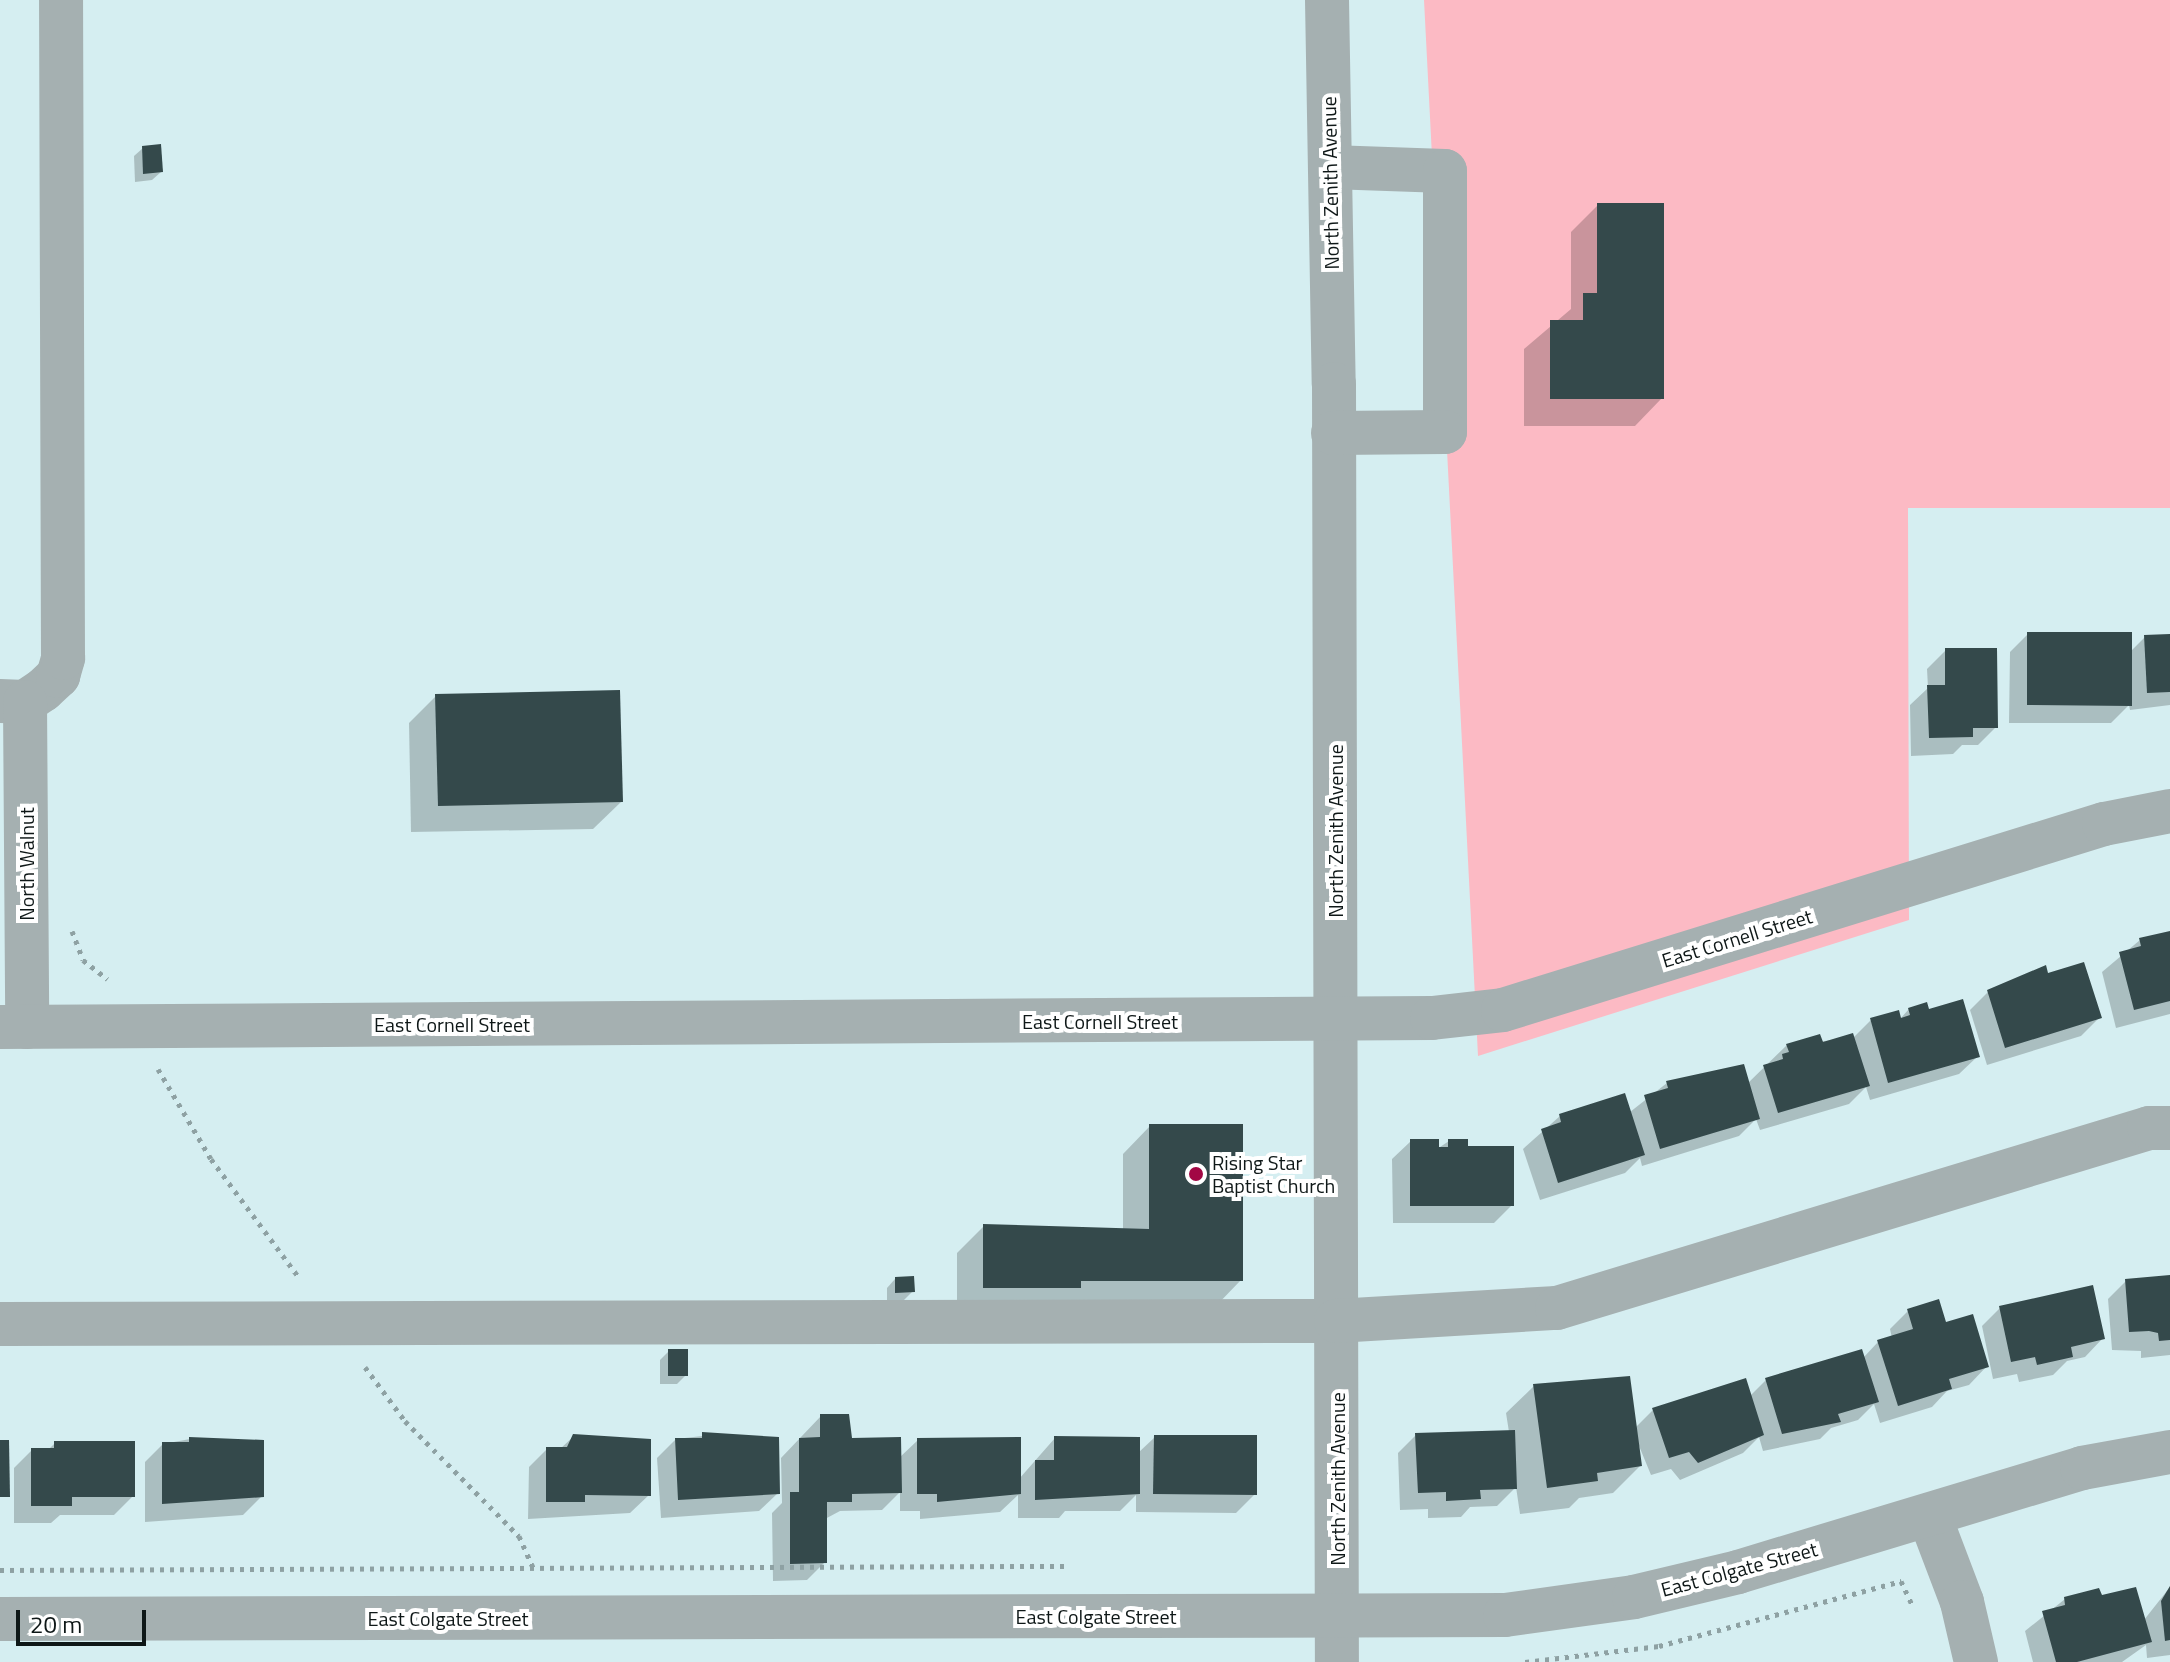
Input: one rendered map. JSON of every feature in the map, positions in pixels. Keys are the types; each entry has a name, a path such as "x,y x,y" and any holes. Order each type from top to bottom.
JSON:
{"street":[{"path":"12,702 58,676 63,658 61,0"},
{"name":"North Zenith Avenue","path":"1327,0 1333,433 1337,1662"},
{"path":"1330,167 1445,171 1445,432 1333,433"},
{"name":"North Walnut","path":"12,702 14,1027"},
{"name":"East Cornell Street","path":"14,1027 1432,1018 1503,1010 2104,824 2170,811"},
{"path":"0,1324 1336,1321 1557,1308 2149,1128 2170,1128"},
{"name":"East Colgate Street","path":"0,1619 1505,1615 1634,1597 1738,1572 2082,1468 2170,1452"},
{"path":"1929,1515 1962,1602 1976,1662"}],"path":[{"path":"72,917 83,960 100,978 115,981"},
{"path":"0,1570 1065,1566"},
{"path":"1525,1662 1659,1646 1901,1581 1916,1615"}],"shaded area":[{"path":"1424,0 2170,0 2170,508 1908,508 1909,920 1478,1056"}],"building":[{"path":"161,144 163,172 143,174 142,146"},
{"path":"1597,203 1664,203 1664,399 1550,399 1550,320 1583,320 1583,293 1597,293"},
{"path":"2027,632 2132,632 2132,706 2027,705"},
{"path":"2170,634 2170,692 2147,693 2144,635"},
{"path":"1945,648 1997,648 1998,728 1973,728 1973,737 1929,738 1927,685 1945,685"},
{"path":"620,690 623,802 438,806 435,694"},
{"path":"2170,931 2170,1001 2134,1010 2119,952 2141,946 2139,938"},
{"path":"2084,962 2102,1018 2005,1048 1987,990 2046,965 2048,973"},
{"path":"1963,999 1980,1057 1888,1083 1870,1018 1899,1010 1901,1018 1910,1015 1908,1008 1927,1002 1929,1009"},
{"path":"1853,1033 1870,1086 1778,1113 1763,1065 1783,1059 1782,1054 1789,1052 1786,1044 1820,1034 1823,1042"},
{"path":"1744,1064 1760,1119 1660,1149 1644,1095 1668,1088 1666,1081"},
{"path":"1625,1093 1645,1155 1558,1183 1541,1129 1561,1122 1559,1114"},
{"name":"Rising Star Baptist Church","path":"1149,1124 1243,1124 1243,1281 1081,1281 1081,1288 983,1288 983,1224 1149,1229"},
{"path":"1410,1139 1439,1139 1439,1147 1448,1147 1448,1139 1468,1139 1468,1146 1514,1146 1514,1206 1410,1206"},
{"path":"2170,1275 2170,1340 2159,1341 2158,1333 2149,1331 2129,1332 2125,1279"},
{"path":"914,1276 915,1292 895,1293 895,1277"},
{"path":"2093,1285 2105,1339 2071,1347 2073,1357 2037,1365 2035,1357 2011,1362 1999,1306"},
{"path":"1939,1299 1946,1322 1973,1314 1989,1367 1949,1379 1952,1389 1898,1406 1877,1340 1913,1329 1907,1309"},
{"path":"668,1349 688,1349 688,1376 668,1376"},
{"path":"1862,1349 1879,1402 1838,1414 1841,1422 1782,1434 1765,1378"},
{"path":"1630,1376 1642,1466 1597,1473 1598,1481 1547,1488 1533,1384"},
{"path":"1746,1378 1764,1435 1698,1463 1689,1452 1669,1458 1652,1408"},
{"path":"820,1414 849,1414 852,1438 901,1437 902,1493 852,1494 852,1502 827,1502 827,1563 790,1564 790,1492 799,1492 799,1438 820,1437"},
{"path":"1515,1430 1517,1489 1480,1490 1481,1499 1446,1501 1446,1492 1418,1493 1415,1433"},
{"path":"702,1432 779,1437 780,1494 678,1500 675,1438 702,1438"},
{"path":"573,1434 651,1439 651,1496 585,1495 585,1502 546,1502 546,1447 567,1447"},
{"path":"1154,1435 1257,1435 1257,1495 1153,1494"},
{"path":"1054,1436 1140,1437 1140,1494 1035,1500 1035,1460 1054,1460"},
{"path":"189,1437 264,1440 264,1497 162,1504 162,1442 189,1442"},
{"path":"1021,1437 1021,1494 937,1502 937,1494 917,1494 917,1438"},
{"path":"0,1440 9,1440 10,1497 0,1497"},
{"path":"54,1441 135,1441 135,1497 72,1497 72,1506 31,1506 31,1448 54,1448"},
{"path":"2170,1586 2170,1640 2165,1641 2161,1601"},
{"path":"2136,1587 2152,1642 2077,1662 2056,1662 2042,1611 2065,1605 2064,1597 2099,1588 2102,1595"}],"place":[{"name":"Rising Star Baptist Church","path":"1196,1174"}]}
